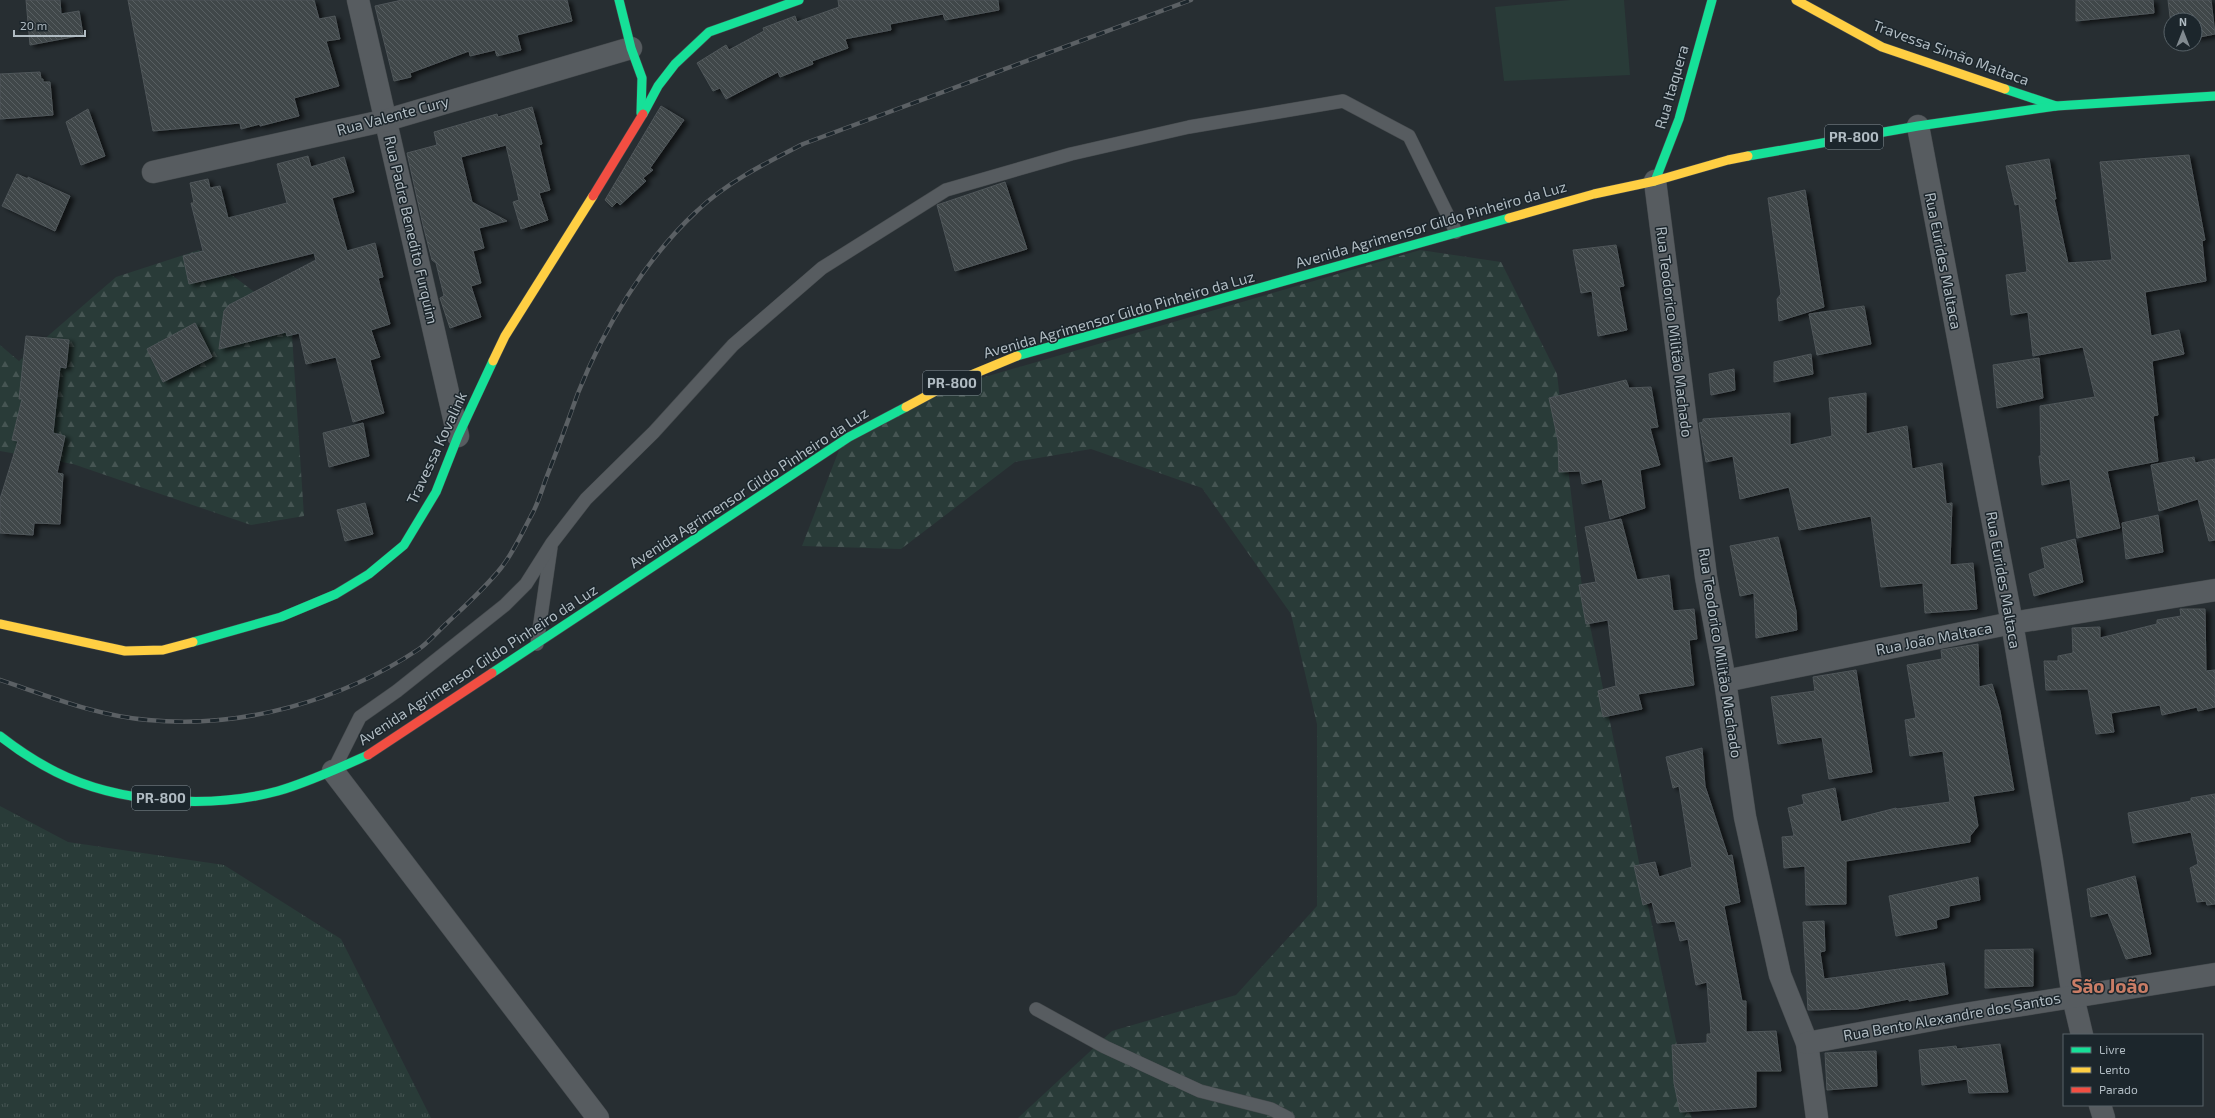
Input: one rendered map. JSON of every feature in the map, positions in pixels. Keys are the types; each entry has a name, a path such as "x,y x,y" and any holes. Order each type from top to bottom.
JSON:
{"main road":[{"path":"619,0 631,48 642,78 643,91 641,120"},
{"name":"Travessa Kovalink","path":"0,624 125,651 163,650 281,617 336,594 369,574 404,545 436,492 458,436 505,336 641,120 658,86 675,64 709,32 798,0"},
{"name":"Rua Itaquera","path":"1654,181 1679,119 1712,0"},
{"name":"Travessa Simão Maltaca","path":"1796,0 1882,47 2056,106"},
{"path":"631,48 639,61 646,65"},
{"path":"658,69 675,64"},
{"name":"Avenida Agrimensor Gildo Pinheiro da Luz","path":"0,736 39,765 73,780 122,794 200,801 226,800 265,794 333,771 370,754 849,437 947,385 1008,359 1456,232 1594,194 1654,181 1728,160 1918,126 2056,106 2215,96"}],"street":[{"name":"Rua Padre Benedito Furquim","path":"358,0 387,120 458,436"},
{"name":"Rua Valente Cury","path":"153,172 387,120 631,48"},
{"name":"Rua Eurides Maltaca","path":"1918,126 2012,623 2052,860 2073,997 2082,1034"},
{"name":"Rua Teodorico Militão Machado","path":"1654,181 1706,577 1725,681 1745,817 1778,968 1807,1043 1817,1118"},
{"name":"Rua João Maltaca","path":"1725,681 2012,623 2215,590"},
{"path":"333,771 598,1118"},
{"name":"Rua Bento Alexandre dos Santos","path":"1807,1043 2215,974"},
{"path":"2100,1106 2104,1118"}],"lane":[{"path":"333,771 360,716 397,691 505,606 526,584 552,543 586,499 654,432 733,345 822,268 946,190 1071,154 1182,129 1343,101 1409,136 1456,232"},
{"path":"537,644 552,543"},
{"path":"1036,1009 1105,1047 1200,1091 1271,1109 1288,1118"}],"green space":[{"path":"1570,0 1624,0 1630,75 1504,81 1495,7"},
{"path":"199,250 291,320 304,516 251,525 73,464 0,451 0,345 19,361 116,277"},
{"path":"1420,250 1501,262 1557,374 1582,587 1692,1118 1018,1118 1112,1031 1236,995 1317,906 1317,724 1291,614 1202,488 1091,449 1015,462 901,549 802,546 841,445 954,386"},
{"path":"0,806 68,842 224,865 341,939 431,1118 0,1118"}],"building":[{"path":"26,0 60,0 61,14 79,11 83,35 30,45"},
{"path":"128,0 314,0 319,19 335,16 340,39 326,41 339,86 294,98 299,116 260,126 260,124 241,129 240,123 153,131"},
{"path":"402,0 567,0 572,21 517,35 521,50 497,56 495,50 470,56 469,51 410,73 411,77 394,81 375,6"},
{"path":"838,0 998,0 999,10 945,20 943,14 890,24 891,30 845,39 848,48 812,61 813,64 780,77 778,72 726,99 720,88 713,91 697,63 726,45 729,50 764,31 763,28 795,16 797,22 839,7"},
{"path":"2076,0 2153,0 2154,13 2076,21"},
{"path":"2168,0 2211,0 2215,34 2203,36 2203,12 2169,12"},
{"path":"40,72 43,82 50,82 53,115 0,119 0,74"},
{"path":"661,106 684,120 650,168 653,170 643,178 646,181 620,205 617,202 612,207 605,200"},
{"path":"532,107 542,144 539,145 550,190 539,193 548,220 521,229 513,202 519,200 506,145 461,157 472,202 507,221 479,228 484,248 473,251 481,283 471,286 481,317 450,328 440,298 444,296 436,263 432,260 407,153 437,145 434,132 497,114 498,117"},
{"path":"88,109 105,156 81,165 66,122"},
{"path":"2189,155 2205,240 2202,241 2206,281 2145,292 2151,336 2179,330 2184,354 2152,361 2158,415 2153,416 2158,461 2107,471 2120,528 2077,538 2070,479 2042,485 2039,456 2041,456 2040,406 2095,397 2083,347 2033,356 2028,312 2011,315 2006,275 2027,272 2019,204 2015,205 2006,166 2049,159 2056,199 2054,199 2068,263 2112,260 2100,162"},
{"path":"308,156 311,167 344,157 354,192 332,198 347,251 375,243 383,277 378,278 390,324 371,330 380,357 370,360 384,413 353,422 336,357 306,364 299,333 287,336 286,332 219,349 224,311 229,305 316,260 314,253 189,284 183,256 203,251 191,203 194,203 190,183 208,179 210,188 220,186 228,218 287,203 277,164"},
{"path":"17,174 28,179 28,177 70,196 55,231 2,206"},
{"path":"1005,182 1027,249 955,271 937,205"},
{"path":"1805,190 1824,307 1779,321 1777,299 1781,294 1768,198"},
{"path":"1616,245 1624,286 1619,287 1627,330 1598,336 1592,291 1581,293 1573,250"},
{"path":"1864,306 1871,344 1817,355 1809,314"},
{"path":"195,323 212,357 163,382 147,349"},
{"path":"26,336 69,340 66,368 60,367 53,433 65,436 57,473 63,474 60,524 34,523 33,535 0,533 0,499 18,441 12,440 22,399 19,399"},
{"path":"1811,354 1813,374 1774,382 1774,362"},
{"path":"2039,358 2043,398 1997,408 1993,365"},
{"path":"1734,369 1735,390 1711,395 1709,374"},
{"path":"1626,380 1629,388 1651,387 1658,427 1650,428 1660,465 1640,470 1645,508 1610,519 1602,479 1582,484 1580,471 1559,472 1558,441 1549,398"},
{"path":"1866,393 1866,434 1907,426 1912,469 1942,463 1946,504 1952,503 1950,565 1973,563 1977,609 1925,613 1923,583 1881,587 1871,516 1799,530 1789,487 1740,499 1733,456 1706,462 1699,423 1703,422 1703,419 1790,413 1790,445 1832,436 1829,398"},
{"path":"363,423 369,456 329,467 323,433"},
{"path":"2194,457 2195,463 2215,459 2215,540 2209,541 2198,499 2159,511 2151,465"},
{"path":"365,503 373,534 345,541 337,510"},
{"path":"2158,515 2163,552 2126,559 2122,523"},
{"path":"1621,519 1637,580 1669,575 1673,611 1694,609 1697,639 1689,640 1694,685 1638,694 1642,709 1603,717 1598,691 1616,686 1608,620 1586,624 1579,585 1596,582 1585,527"},
{"path":"1778,537 1796,611 1797,630 1756,638 1754,593 1740,596 1730,546"},
{"path":"2075,539 2083,582 2034,596 2029,574 2045,568 2041,548"},
{"path":"2180,609 2205,609 2206,671 2215,670 2215,707 2198,711 2197,707 2162,715 2160,705 2111,713 2114,732 2096,734 2088,689 2046,690 2044,661 2058,661 2058,656 2073,653 2072,628 2100,627 2100,638 2157,624 2157,620 2181,616"},
{"path":"1978,644 1979,687 1992,684 2000,711 2014,790 1973,796 1978,826 1970,836 1970,842 1846,861 1846,904 1806,905 1805,866 1784,868 1782,837 1794,836 1788,808 1804,804 1802,795 1835,788 1841,822 1896,808 1950,802 1943,751 1910,756 1905,720 1916,718 1907,665 1942,659 1941,650"},
{"path":"1856,670 1872,772 1829,779 1822,737 1778,744 1771,697 1815,691 1813,677"},
{"path":"1702,748 1705,786 1728,856 1732,855 1740,902 1724,906 1742,1001 1746,1001 1746,1032 1776,1031 1781,1071 1756,1071 1756,1107 1680,1112 1674,1083 1672,1045 1707,1043 1707,1034 1711,1034 1707,982 1696,985 1688,939 1680,941 1675,921 1657,923 1652,902 1643,905 1634,866 1655,862 1659,877 1692,867 1679,786 1673,788 1666,757"},
{"path":"2215,794 2215,904 2207,905 2206,901 2197,902 2190,868 2198,864 2191,832 2133,843 2128,813 2191,801 2191,798"},
{"path":"2135,876 2151,954 2126,959 2108,913 2091,917 2087,889"},
{"path":"1978,877 1980,900 1949,906 1949,917 1936,920 1937,928 1896,936 1889,896"},
{"path":"1824,921 1825,951 1820,952 1824,979 1944,963 1948,994 1909,1001 1909,999 1857,1009 1808,1010 1803,922"},
{"path":"2033,949 2033,986 1985,988 1985,950"},
{"path":"2000,1044 2008,1092 1969,1093 1967,1079 1922,1085 1919,1050 1956,1046 1957,1049"},
{"path":"1876,1051 1877,1086 1827,1090 1825,1053"}],"railway":[{"path":"0,680 91,710 129,718 183,722 219,720 254,715 289,707 323,697 357,683 389,667 419,649 426,643 482,590 505,562 536,507 588,368 613,320 643,273 660,251 697,211 721,191 747,174 803,144 1191,0"}],"traffic: fast":[{"path":"619,0 631,48 642,78 641,113"},
{"path":"643,114 658,86 675,64 709,32 799,0"},
{"path":"1655,181 1679,119 1712,0"},
{"path":"2005,89 2056,106"},
{"path":"1748,156 1918,126 2056,106 2215,96"},
{"path":"1017,356 1509,218"},
{"path":"193,642 281,617 336,594 369,574 404,545 436,492 458,436 493,361"},
{"path":"492,673 849,437 906,407"},
{"path":"0,736 41,764 81,783 136,797 166,800 224,800 252,797 290,787 335,770 368,755"}],"traffic: slow":[{"path":"1796,0 1882,47 2005,89"},
{"path":"1509,218 1594,194 1655,181 1728,160 1748,156"},
{"path":"493,361 505,336 593,196"},
{"path":"906,407 947,385 1017,356"},
{"path":"0,624 125,651 163,650 193,642"}],"traffic: jam":[{"path":"593,196 643,114"},
{"path":"368,755 492,673"}],"district":[{"name":"São João","path":"2110,986"}]}
